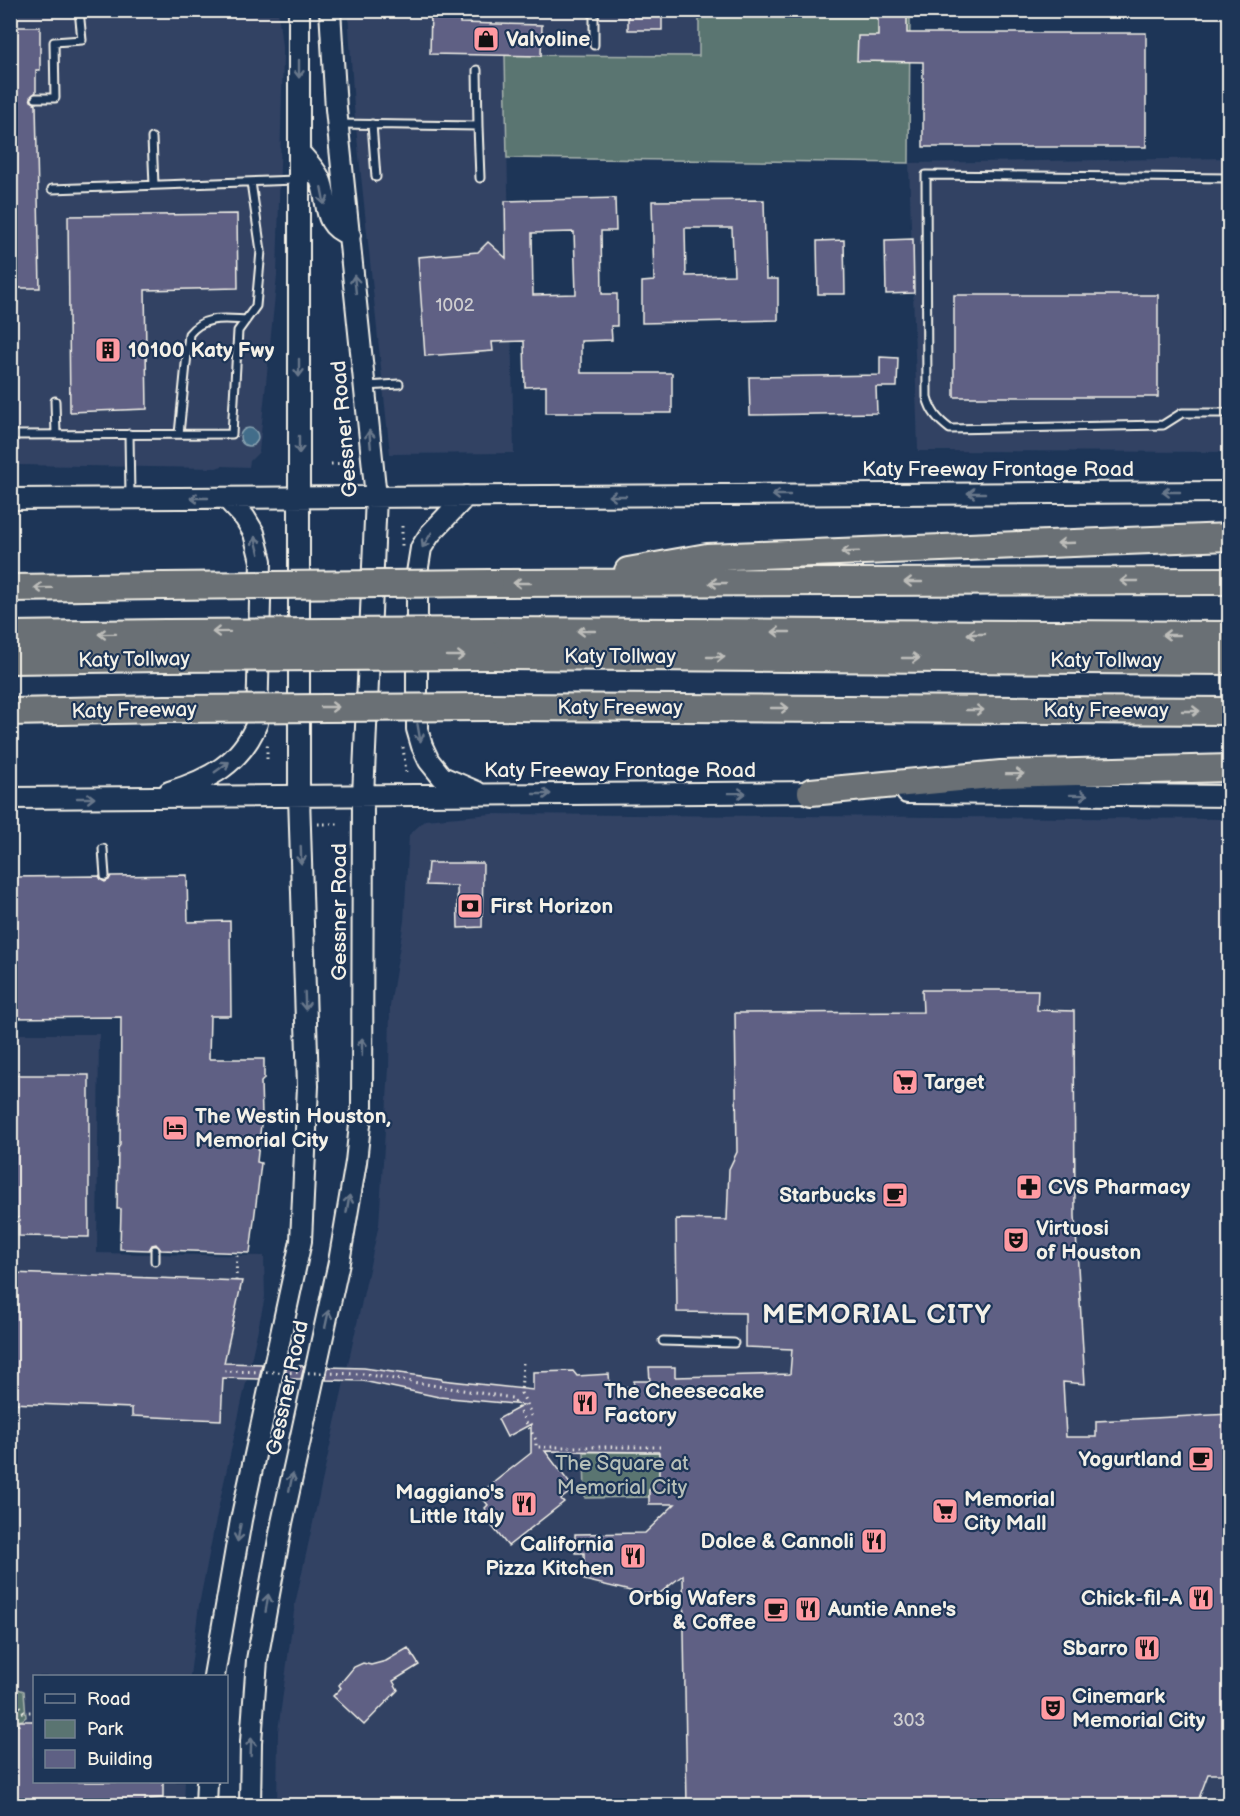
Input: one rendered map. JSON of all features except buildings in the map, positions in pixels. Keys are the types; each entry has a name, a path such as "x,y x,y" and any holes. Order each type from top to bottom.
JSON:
{"highway":[{"path":"555,584 707,557 1230,537"},
{"path":"10,588 1230,581"},
{"name":"Katy Tollway","path":"10,635 166,633 1230,661"},
{"name":"Katy Tollway","path":"10,660 166,658 489,643 1230,635"},
{"name":"Katy Freeway","path":"10,712 490,707 1230,711"},
{"path":"811,792 1001,774 1230,768"}],"main road":[{"name":"Gessner Road","path":"214,1675 241,1520 301,1241 308,1086 299,796 299,10"},
{"name":"Gessner Road","path":"250,1806 251,1742 261,1640 282,1523 339,1262 356,1162 362,1106 363,796 375,497 338,124 330,10"},
{"path":"299,152 320,179 326,209 332,223 337,231 350,235"},
{"name":"Katy Freeway Frontage Road","path":"10,499 1230,492"},
{"path":"466,496 430,534 421,548 417,573 417,729 429,761 442,777 483,795"},
{"path":"149,798 191,786 228,764 250,740 257,723 261,561 254,533 245,518 226,498"},
{"name":"Katy Freeway Frontage Road","path":"10,798 811,792 1230,796"},
{"path":"206,1806 207,1783"}],"lane":[{"path":"36,98 55,98 54,42 82,40 78,10"},
{"path":"594,10 594,45"},
{"path":"477,70 480,178"},
{"path":"338,124 478,126"},
{"path":"372,124 376,177"},
{"path":"152,138 154,186"},
{"path":"1230,178 926,175 927,398 930,410 937,419 950,429 1162,425 1182,413 1230,412"},
{"path":"52,189 299,180"},
{"path":"10,435 232,434 238,331 256,306 261,251 251,182"},
{"path":"179,434 189,334 196,325 207,320 246,320"},
{"path":"365,386 399,384"},
{"path":"55,401 56,435"},
{"path":"129,434 130,499"},
{"path":"103,849 105,876"},
{"path":"155,1250 155,1261"},
{"path":"663,1341 734,1343"}],"path":[{"path":"331,464 349,463"},
{"path":"318,824 341,824"},
{"path":"236,1281 237,1253"},
{"path":"524,1363 521,1393 531,1416"},
{"path":"224,1371 363,1374 512,1398 536,1440 536,1447 660,1447"},
{"path":"10,1694 11,1703 18,1703 24,1712"},
{"path":"10,1714 33,1712"}],"shaded area":[{"path":"10,11 278,11 283,56 277,276 259,452 250,461 249,467 17,465 10,332"},
{"path":"348,11 699,11 700,56 505,55 514,453 390,454 354,108"},
{"path":"1229,158 1229,452 918,451 909,163"},
{"path":"245,428 253,428 258,433 256,444 245,446 240,441 240,433"},
{"name":"Memorial City Mall","path":"491,814 1229,819 1229,1805 277,1806 278,1731 295,1604 379,1224 389,1068 390,1006 404,921 409,835 425,820"},
{"path":"11,1034 99,1034 97,1253 264,1256 265,1297 217,1514 199,1605 190,1675 33,1675 33,1783 185,1783 184,1805 11,1806"}],"green space":[{"path":"699,11 910,11 909,163 507,158 505,55 699,56"},
{"name":"The Square at Memorial City","path":"584,1452 659,1452 659,1479 649,1490 649,1497 585,1498"},
{"path":"15,1688 24,1691 26,1717 16,1721 15,1725 11,1725 11,1691"}],"place":[{"name":"Valvoline","path":"486,39"},
{"name":"10100 Katy Fwy","path":"108,350"},
{"name":"First Horizon","path":"470,906"},
{"name":"Target","path":"905,1082"},
{"name":"The Westin Houston, Memorial City","path":"175,1128"},
{"name":"CVS Pharmacy","path":"1029,1187"},
{"name":"Starbucks","path":"895,1195"},
{"name":"Virtuosi of Houston","path":"1016,1240"},
{"name":"The Cheesecake Factory","path":"585,1403"},
{"name":"Yogurtland","path":"1201,1459"},
{"name":"Maggiano's Little Italy","path":"524,1504"},
{"name":"Memorial City Mall","path":"945,1511"},
{"name":"Dolce & Cannoli","path":"874,1541"},
{"name":"California Pizza Kitchen","path":"633,1556"},
{"name":"Chick-fil-A","path":"1201,1598"},
{"name":"Auntie Anne's","path":"808,1609"},
{"name":"Orbig Wafers & Coffee","path":"776,1610"},
{"name":"Sbarro","path":"1147,1648"},
{"name":"Cinemark Memorial City","path":"1053,1708"}],"district":[{"name":"MEMORIAL CITY","path":"877,1314"}]}
